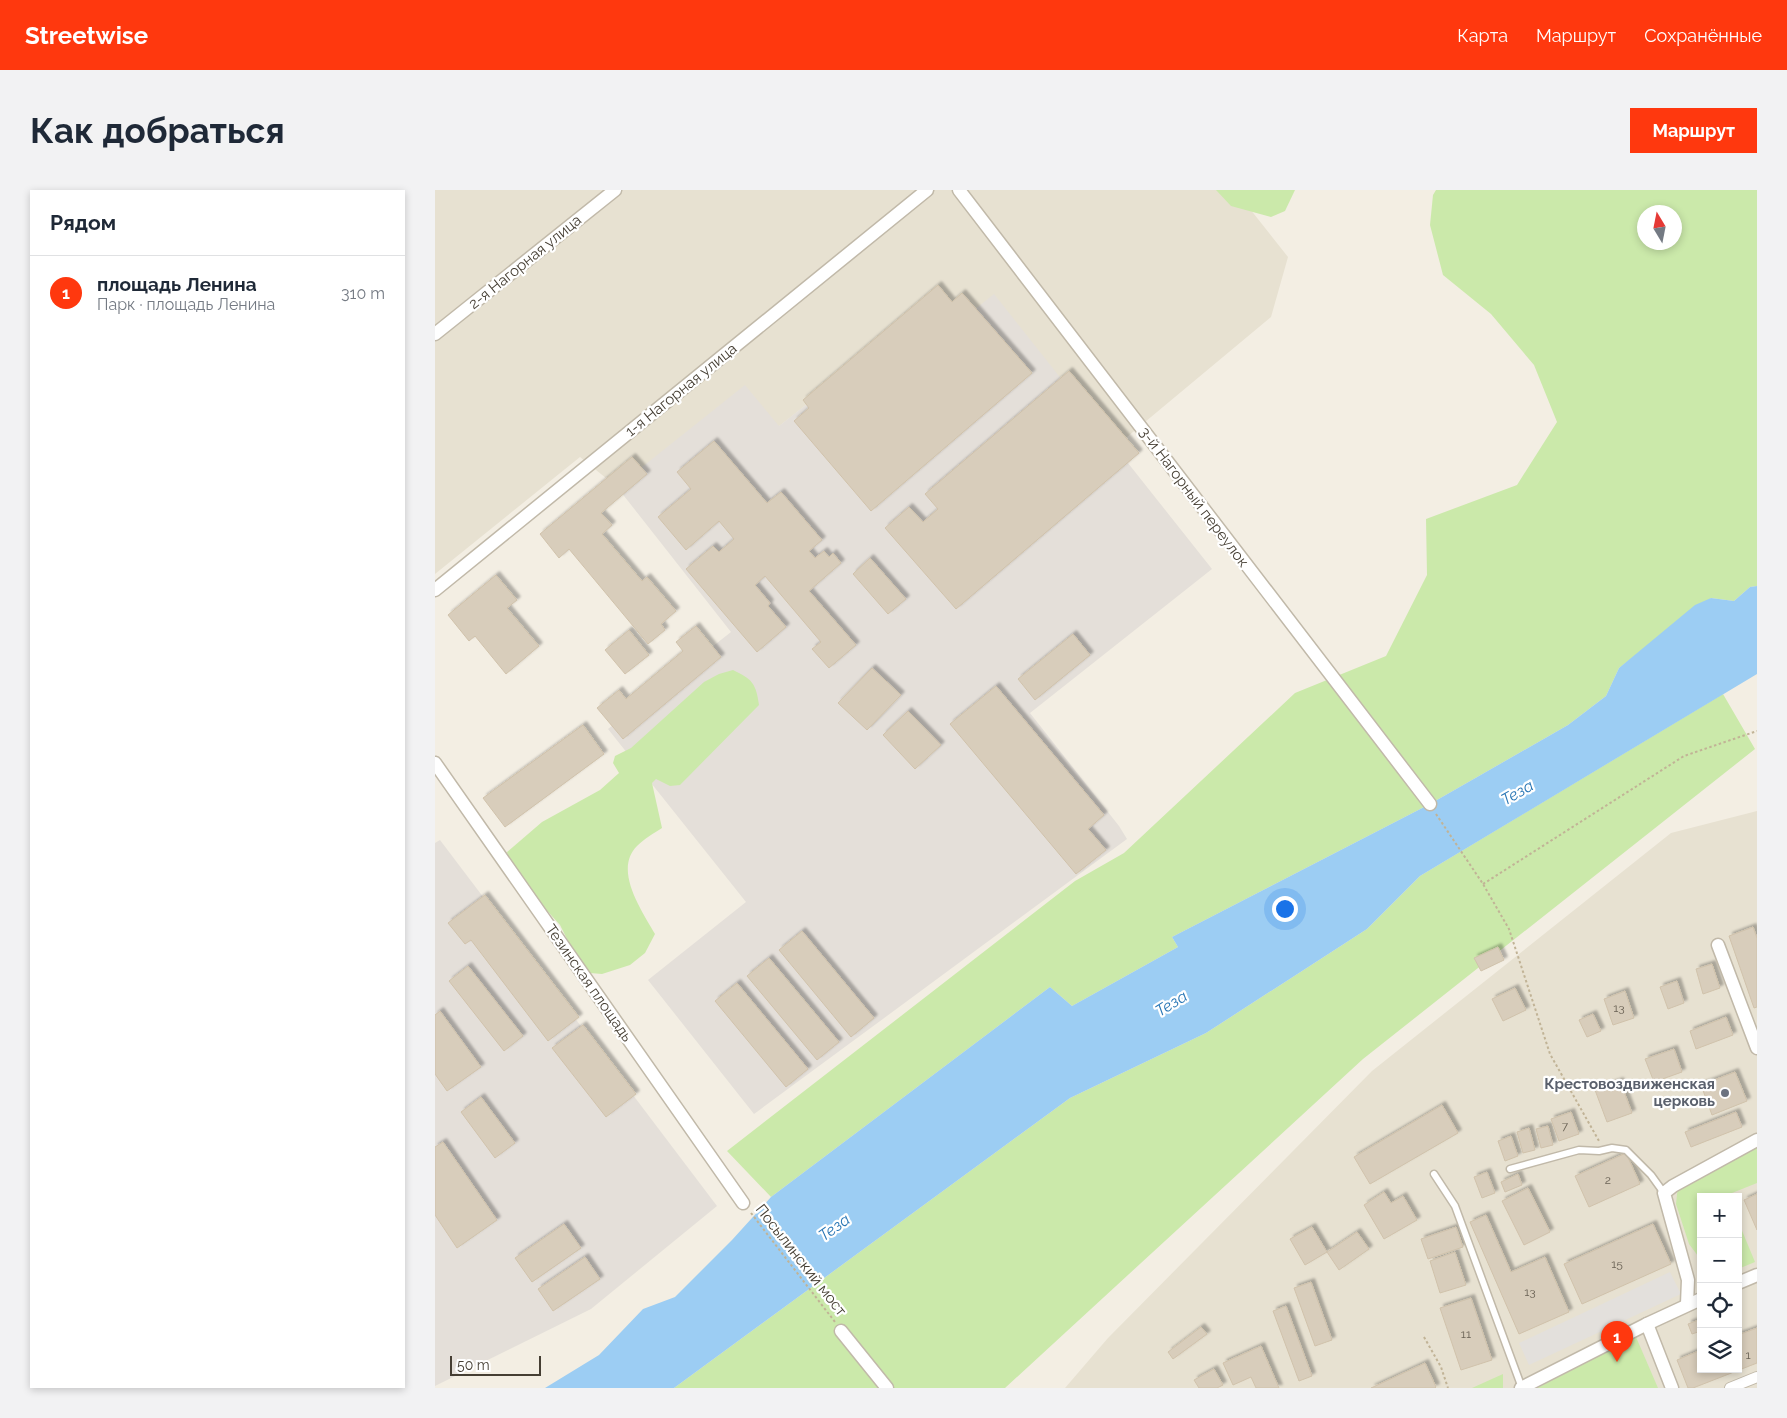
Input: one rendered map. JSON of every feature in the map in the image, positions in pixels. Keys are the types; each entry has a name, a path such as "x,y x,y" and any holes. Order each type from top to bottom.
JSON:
{"street":[{"name":"2-я Нагорная улица","path":"435,334 615,190"},
{"name":"1-я Нагорная улица","path":"435,590 927,190"},
{"name":"3-й Нагорный переулок","path":"959,190 1430,804"},
{"name":"Тезинская площадь","path":"435,763 743,1203"},
{"path":"1718,945 1757,1048"},
{"path":"1687,1304 1688,1280 1664,1193 1673,1186 1757,1140"},
{"path":"1742,1281 1757,1275"},
{"path":"1522,1388 1697,1300"},
{"path":"1647,1324 1672,1388"},
{"path":"841,1331 887,1388"},
{"path":"1730,1388 1757,1378"}],"lane":[{"path":"1510,1169 1579,1150 1599,1151 1612,1148 1626,1150 1651,1175 1664,1193"},
{"path":"1433,1174 1455,1206 1522,1388"}],"path":[{"path":"1483,884 1684,756 1757,731"},
{"path":"1430,804 1483,884 1509,929 1550,1054 1597,1138 1612,1148"},
{"name":"Посылинский мост","path":"743,1203 841,1331"},
{"path":"1424,1337 1441,1366 1448,1388"}],"shaded area":[{"path":"435,190 1235,190 1288,257 1271,317 1115,447 934,342 915,319 778,427 617,487 580,457 435,574"},
{"path":"994,294 1212,569 1030,713 1119,826 1127,839 754,1114 648,980 746,902 608,729 731,632 617,487 745,385 779,426 915,319 934,342"},
{"path":"1757,811 1757,1388 1065,1388 1108,1338 1372,1071 1671,833"},
{"path":"440,840 717,1206 591,1309 435,1386 435,843"},
{"path":"1670,1272 1681,1294 1529,1365 1519,1343"}],"green space":[{"path":"1216,190 1295,190 1285,211 1271,217 1231,206"},
{"path":"1436,190 1757,190 1757,586 1750,587 1734,601 1711,598 1619,668 1606,696 1568,725 1430,804 1172,937 1178,947 1072,1006 1050,987 771,1197 727,1151 1075,881 1124,853 1295,693 1386,656 1427,575 1426,519 1517,485 1557,422 1534,365 1491,314 1443,275 1430,225 1433,195"},
{"path":"733,670 745,676 752,683 759,705 680,785 670,786 656,779 652,783 662,828 640,843 630,856 628,867 632,890 655,934 645,953 630,965 602,974 590,973 577,959 560,925 511,871 507,852 542,822 600,790 619,773 613,763 615,756 631,748 704,682 719,674"},
{"path":"1723,694 1755,749 1363,1059 1005,1388 674,1388 1070,1098 1206,1033 1367,929 1420,876"},
{"path":"1757,1147 1757,1183 1732,1193 1697,1193 1697,1255 1689,1244 1676,1204 1678,1185"},
{"path":"1742,1231 1755,1262 1742,1267"},
{"path":"1636,1337 1658,1388 1537,1388"},
{"path":"1503,1374 1503,1388 1472,1388"}],"water":[{"name":"Теза","path":"1757,586 1757,674 1420,876 1367,929 1206,1033 1070,1098 674,1388 545,1388 599,1355 643,1309 675,1297 732,1240 771,1197 1050,987 1072,1006 1178,947 1172,937 1430,804 1568,725 1606,696 1619,668 1695,605 1711,598 1734,601 1750,587"}],"building":[{"path":"938,285 952,302 962,293 1032,373 871,511 794,421 809,408 803,400"},
{"path":"1069,371 1139,453 956,609 885,528 909,507 923,522 938,509 925,494"},
{"path":"714,441 767,503 781,492 822,540 809,551 815,558 824,551 829,557 833,553 841,563 809,591 856,645 829,668 812,649 821,642 765,576 755,585 770,603 768,606 786,627 757,652 686,569 713,546 719,552 734,539 719,521 686,550 658,517 691,489 677,472"},
{"path":"632,457 647,474 601,513 612,525 602,534 642,581 647,577 676,611 661,624 665,630 648,644 569,549 559,558 540,534"},
{"path":"870,558 906,599 888,614 853,574"},
{"path":"496,575 517,600 507,608 539,646 506,674 475,636 469,641 448,615"},
{"path":"696,626 721,657 623,739 597,708 619,690 626,699 683,651 676,642"},
{"path":"629,630 649,655 625,674 605,650"},
{"path":"1073,634 1090,655 1035,700 1018,679"},
{"path":"872,668 901,695 867,730 838,703"},
{"path":"996,686 1104,815 1088,829 1106,850 1076,874 950,724"},
{"path":"908,711 941,745 915,769 883,735"},
{"path":"583,725 604,754 505,827 483,798"},
{"path":"485,895 579,1017 548,1041 471,940 465,944 448,923"},
{"path":"1753,927 1757,938 1757,1007 1754,1008 1729,936"},
{"path":"802,931 874,1018 851,1037 779,950"},
{"path":"1498,947 1504,960 1481,971 1474,958"},
{"path":"769,958 839,1042 817,1060 747,976"},
{"path":"1712,964 1720,988 1703,994 1696,969"},
{"path":"468,966 523,1036 504,1051 449,981"},
{"path":"1677,981 1684,1003 1668,1009 1660,987"},
{"path":"737,983 808,1069 786,1087 715,1001"},
{"path":"1515,988 1526,1010 1503,1021 1492,999"},
{"path":"1625,991 1634,1018 1613,1025 1604,999"},
{"path":"440,1011 481,1067 447,1091 435,1074 435,1015"},
{"path":"1593,1014 1601,1031 1587,1037 1579,1020"},
{"path":"1726,1017 1733,1035 1696,1049 1690,1031"},
{"path":"583,1025 636,1094 606,1117 552,1048"},
{"path":"1674,1049 1682,1072 1654,1082 1645,1059"},
{"path":"1735,1072 1747,1101 1712,1115 1701,1085"},
{"path":"1620,1081 1632,1113 1607,1122 1595,1090"},
{"path":"481,1097 515,1143 495,1158 461,1112"},
{"path":"1442,1105 1458,1133 1370,1184 1354,1157"},
{"path":"1571,1112 1579,1134 1559,1141 1551,1119"},
{"path":"1736,1112 1742,1127 1691,1147 1685,1132"},
{"path":"1548,1126 1553,1145 1541,1148 1536,1129"},
{"path":"1529,1128 1535,1150 1523,1153 1517,1132"},
{"path":"1511,1136 1518,1156 1505,1161 1498,1141"},
{"path":"443,1142 497,1220 457,1248 435,1215 435,1147"},
{"path":"1626,1153 1640,1184 1589,1207 1575,1176"},
{"path":"1487,1172 1495,1193 1482,1198 1474,1177"},
{"path":"1518,1174 1522,1185 1505,1192 1501,1182"},
{"path":"1528,1188 1550,1232 1524,1245 1502,1201"},
{"path":"1384,1192 1391,1203 1403,1196 1417,1220 1384,1239 1364,1205"},
{"path":"1757,1194 1757,1230 1744,1200"},
{"path":"1486,1215 1511,1272 1545,1257 1569,1312 1519,1334 1470,1222"},
{"path":"564,1224 581,1248 532,1282 515,1258"},
{"path":"1653,1224 1671,1264 1582,1304 1564,1264"},
{"path":"1312,1227 1327,1252 1305,1265 1290,1239"},
{"path":"1456,1227 1463,1247 1428,1259 1421,1239"},
{"path":"1357,1232 1369,1249 1339,1270 1327,1252"},
{"path":"1455,1252 1466,1285 1440,1293 1430,1261"},
{"path":"585,1257 600,1279 553,1311 538,1289"},
{"path":"1311,1282 1332,1340 1315,1346 1294,1288"},
{"path":"1471,1298 1492,1360 1461,1370 1440,1308"},
{"path":"1286,1306 1312,1376 1299,1381 1273,1311"},
{"path":"1697,1321 1697,1332 1692,1334 1688,1324"},
{"path":"1201,1327 1207,1334 1173,1359 1168,1352"},
{"path":"1757,1328 1757,1363 1742,1369 1742,1334"},
{"path":"1261,1346 1279,1388 1256,1388 1251,1377 1233,1385 1223,1363"},
{"path":"1697,1352 1697,1373 1731,1373 1693,1388 1688,1388 1677,1360"},
{"path":"1425,1363 1435,1388 1371,1388"},
{"path":"1214,1369 1223,1385 1217,1388 1199,1388 1194,1380"}],"place":[{"name":"Крестовоздвиженская церковь","path":"1725,1093"},
{"name":"площадь Ленина","path":"1617,1362"}]}
